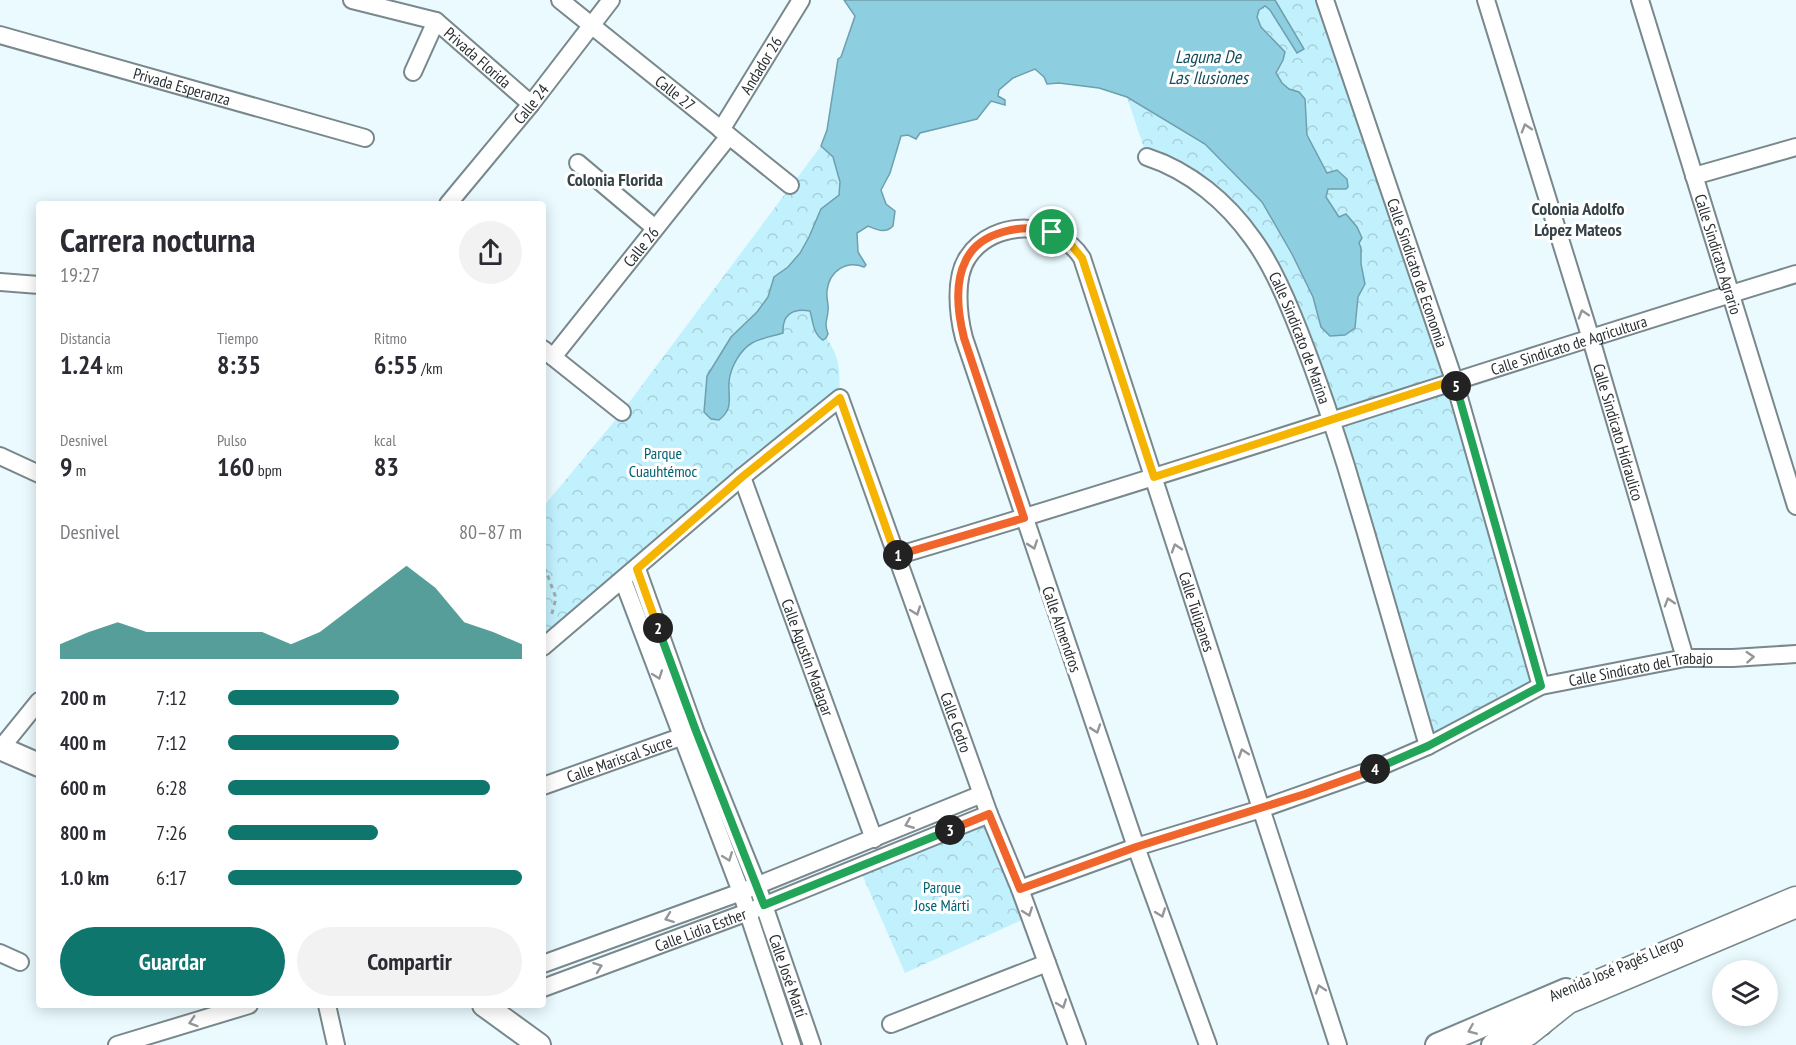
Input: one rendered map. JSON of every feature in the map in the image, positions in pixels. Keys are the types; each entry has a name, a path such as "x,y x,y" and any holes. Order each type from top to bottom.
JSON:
{"highway":[{"path":"1513,1033 1566,999 1796,902"}],"main road":[{"path":"1,748 36,764"},
{"name":"Avenida José Pagés Llergo","path":"1513,1033 1796,892"},
{"name":"Avenida José Pagés Llergo","path":"1437,1045 1513,1033 1796,916"},
{"path":"493,1008 539,1045"}],"street":[{"name":"Privada Florida","path":"352,0 436,21 531,104"},
{"name":"Calle 27","path":"560,0 790,185"},
{"name":"Calle 24","path":"450,201 531,104 611,0"},
{"name":"Andador 26","path":"725,133 801,0"},
{"name":"Calle Sindicato de Economia","path":"1325,0 1454,380 1541,686"},
{"name":"Calle Sindicato Hidraulico","path":"1486,0 1591,339 1686,658"},
{"name":"Calle Sindicato Agrario","path":"1640,0 1796,506"},
{"path":"413,72 436,21"},
{"name":"Privada Esperanza","path":"0,35 365,138"},
{"name":"Calle 26","path":"548,353 656,228 725,133"},
{"path":"1695,177 1796,147"},
{"name":"Calle Sindicato de Marina","path":"1147,157 1177,169 1204,188 1234,215 1253,238 1271,267 1295,321 1332,421 1390,610 1428,746"},
{"path":"578,163 656,228"},
{"name":"Calle Tulipanes","path":"1010,229 1033,228 1052,232 1072,246 1082,258 1338,1045"},
{"name":"Calle Almendros","path":"1010,229 982,242 967,258 961,277 958,307 964,338 1136,847 1208,1045"},
{"name":"Calle Sindicato de Agricultura","path":"896,556 1024,518 1454,380 1796,274"},
{"path":"0,282 36,285"},
{"path":"548,353 622,412"},
{"name":"Calle Cedro","path":"742,477 840,398 989,814 1020,889 1077,1045"},
{"path":"0,456 36,473"},
{"path":"546,644 742,477"},
{"name":"Calle Agustín Madagar","path":"742,477 874,839"},
{"name":"Calle José Martí","path":"637,569 688,734 792,1045"},
{"name":"Calle José Martí","path":"623,580 688,734 757,885 812,1045"},
{"name":"Calle Sindicato del Trabajo","path":"1020,889 1136,847 1261,809 1377,768 1428,746 1541,686 1686,658 1796,654"},
{"path":"1,748 36,705"},
{"name":"Calle Mariscal Sucre","path":"546,785 688,734"},
{"name":"Calle Lidia Esther","path":"546,963 741,892 982,794"},
{"name":"Calle Lidia Esther","path":"546,987 748,912 989,814"},
{"path":"0,953 20,962"},
{"path":"891,1024 1047,963"},
{"path":"117,1045 239,1008"},
{"path":"328,1008 336,1045"}],"path":[{"path":"546,571 556,598 552,616 546,621"}],"green space":[{"path":"1260,0 1325,0 1454,380 1541,686 1428,746 1299,332 1234,215 1147,157 1127,97 1205,144 1262,202 1292,254 1313,297 1321,327 1357,320 1358,297 1365,284 1326,197 1297,103 1285,92 1276,73 1270,46 1257,17"},
{"name":"Parque Cuauhtémoc","path":"821,146 835,162 839,180 839,195 821,209 799,253 788,267 774,277 768,297 757,312 731,337 707,376 704,412 711,419 719,420 724,416 729,403 730,377 740,355 752,343 783,333 786,317 798,310 810,311 813,323 823,340 826,338 835,353 839,367 840,398 546,644 546,503 622,412"},
{"name":"Parque Jose Márti","path":"984,819 1024,919 905,973 861,872"}],"water":[{"name":"Laguna De Las Ilusiones","path":"844,0 1275,0 1304,49 1297,53 1270,10 1265,6 1259,10 1257,17 1261,27 1285,52 1276,73 1282,83 1289,89 1299,92 1305,99 1307,135 1327,173 1337,170 1347,179 1346,189 1328,189 1326,197 1339,217 1346,214 1357,227 1362,238 1359,243 1365,284 1358,297 1355,328 1345,335 1330,336 1321,327 1313,297 1292,254 1262,202 1205,144 1127,97 1099,88 1059,83 1047,84 1044,77 1035,69 1013,78 999,90 998,96 1005,100 1005,105 991,101 977,119 920,133 916,139 908,135 901,136 890,173 881,190 886,204 895,211 893,226 884,231 868,226 857,233 858,252 866,265 864,267 845,266 831,278 827,291 828,334 826,338 823,340 817,334 810,311 804,310 789,314 784,322 783,333 752,343 740,355 730,377 727,411 719,420 711,419 704,412 707,376 731,337 757,312 768,297 774,277 788,267 800,253 821,209 839,195 840,182 833,157 821,146 827,130 838,59 841,57 855,16"}],"district":[{"name":"Colonia Florida","path":"615,180"},
{"name":"Colonia Adolfo López Mateos","path":"1578,219"}],"route":[{"path":"1033,228 1052,232 1072,246 1082,258 1154,477 1454,380 1541,686 1428,746 1377,768 1261,809 1136,847 1020,889 989,814 764,905 696,731 637,569 742,477 840,398 896,556 1024,518 964,338 958,307 959,291 964,264 971,252 982,242 1010,229 1033,228"}]}
